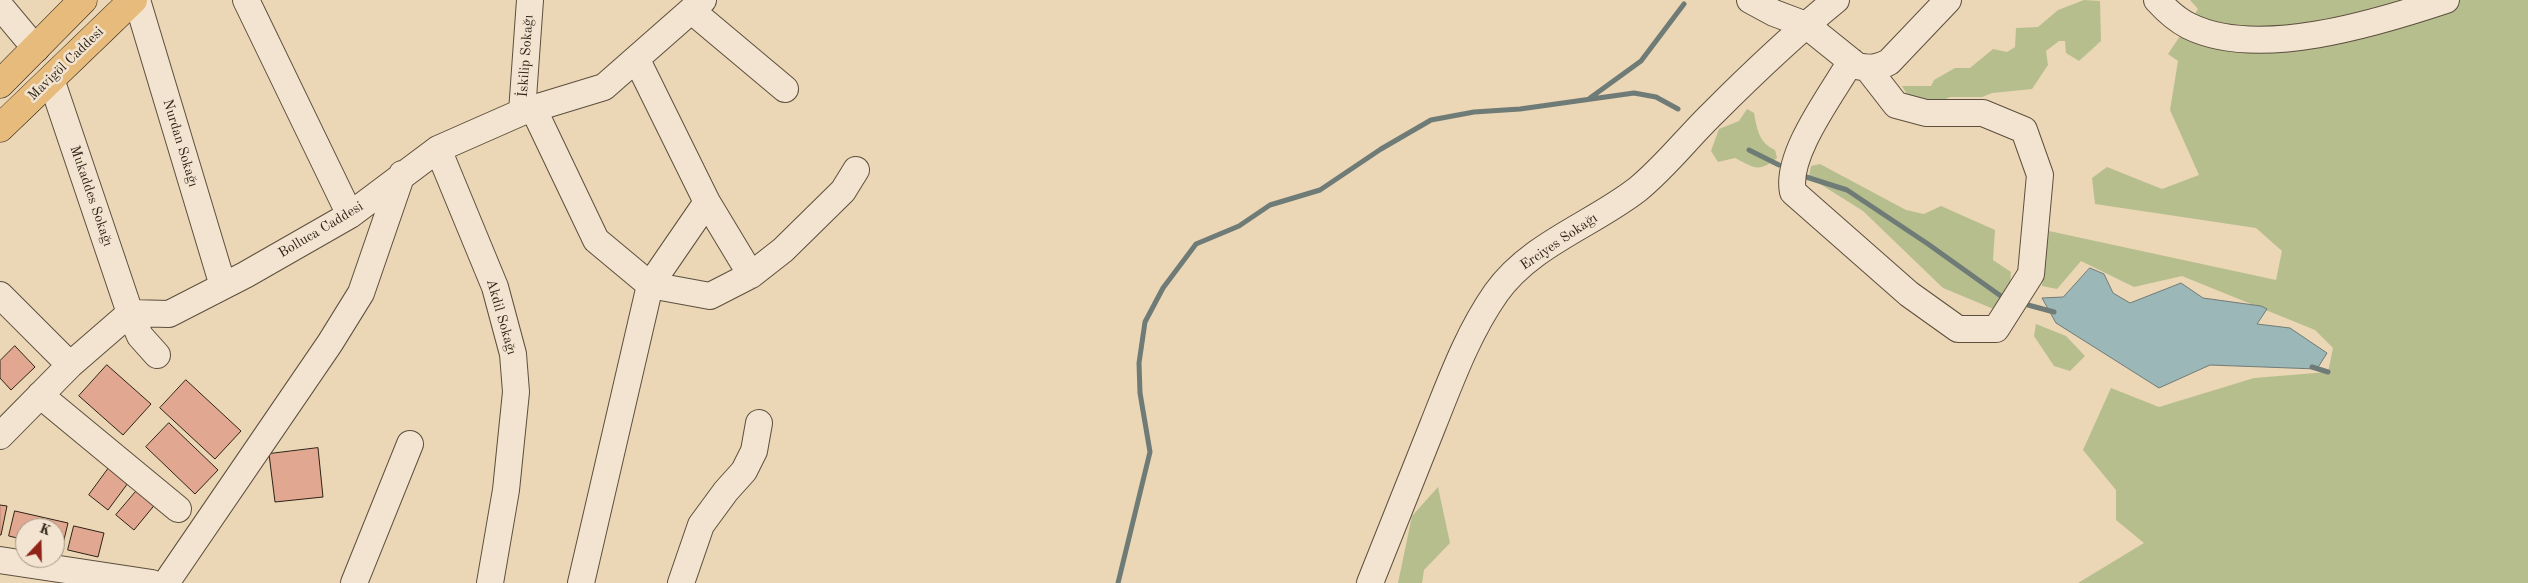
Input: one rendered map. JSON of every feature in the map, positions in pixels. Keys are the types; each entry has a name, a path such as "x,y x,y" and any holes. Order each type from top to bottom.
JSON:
{"main road":[{"path":"0,84 83,0"},
{"name":"Mavigöl Caddesi","path":"0,128 133,0"}],"street":[{"name":"Nurdan Sokağı","path":"137,0 223,286"},
{"path":"246,0 350,215"},
{"path":"1750,0 1774,14 1806,25 1860,65 1896,105 1926,113 1983,113 2024,130 2040,175 2031,274 1996,329 1958,329 1909,294 1793,192 1790,180 1796,157 1860,65"},
{"name":"Erciyes Sokağı","path":"1370,583 1453,374 1478,322 1497,292 1520,267 1556,240 1637,189 1665,164 1713,112 1806,25 1836,0"},
{"path":"1860,65 1879,67 1889,62 1948,0"},
{"path":"2157,0 2189,26 2232,38 2256,39 2293,37 2349,28 2389,19 2446,0"},
{"name":"İskilip Sokağı","path":"527,110 534,3"},
{"path":"0,6 36,49"},
{"path":"698,6 785,89"},
{"name":"Bolluca Caddesi","path":"130,313 169,314 350,215 402,174 438,149 527,110 604,87 698,6"},
{"path":"637,60 707,202 751,275"},
{"name":"Mukaddes Sokağı","path":"51,78 130,313 140,336 157,355"},
{"path":"527,110 596,240 650,284 710,296 751,275 783,250 843,191 856,170"},
{"name":"Akdil Sokağı","path":"438,149 495,287 513,354 516,392 506,490 490,583"},
{"path":"166,583 330,343 361,294 402,174"},
{"path":"581,583 650,284 707,202"},
{"path":"0,295 70,366"},
{"path":"1,433 70,366 130,313"},
{"path":"40,395 178,509"},
{"path":"680,583 701,525 726,491 744,471 754,451 759,423"},
{"path":"354,583 410,444"},
{"path":"3,568 152,583"}],"green space":[{"path":"2084,0 2100,1 2101,41 2079,61 2066,53 2065,41 2059,41 2046,51 2048,65 2032,89 1992,93 1982,97 1950,97 1932,105 1908,96 1902,86 1931,86 1934,80 1955,68 1970,68 1993,49 2007,52 2015,47 2016,28 2038,27 2058,10"},
{"path":"2190,0 2528,0 2528,583 2078,583 2144,543 2116,520 2116,490 2083,450 2111,388 2159,407 2254,378 2328,372 2333,348 2315,330 2182,276 2134,287 2081,261 2057,289 2042,286 2049,231 2276,280 2282,251 2256,228 2095,204 2092,178 2107,167 2162,189 2199,175 2170,110 2178,61 2168,54 2198,9"},
{"path":"1747,109 1754,113 1756,125 1762,139 1765,144 1775,150 1777,158 1761,167 1752,166 1735,158 1718,162 1711,151 1719,129 1739,121"},
{"path":"1820,164 1906,210 1924,214 1941,206 1995,230 1993,260 2011,272 2009,299 1996,310 1943,288 1863,211 1809,177 1811,166"},
{"path":"2036,324 2066,336 2085,356 2070,371 2054,366 2034,336"},
{"path":"1438,487 1450,543 1424,570 1422,583 1398,583 1412,516"}],"water":[{"path":"2090,268 2104,274 2113,293 2130,303 2181,283 2203,298 2261,306 2267,309 2257,324 2290,328 2327,353 2317,369 2210,365 2159,388 2056,323 2042,298 2063,297"}],"building":[{"path":"15,346 35,367 11,390 0,378 0,361"},
{"path":"107,365 151,404 123,435 79,396"},
{"path":"186,380 241,431 215,459 160,408"},
{"path":"169,423 218,470 195,494 146,447"},
{"path":"318,448 323,497 275,502 269,454"},
{"path":"111,465 131,479 108,510 89,495"},
{"path":"139,488 157,502 134,530 116,515"},
{"path":"0,505 7,506 1,535 0,535"},
{"path":"15,511 46,518 15,518 15,538 9,536"},
{"path":"65,522 68,523 65,536"},
{"path":"74,526 104,533 98,557 68,550"}],"waterway":[{"path":"1590,98 1641,61 1684,4"},
{"path":"1118,583 1150,452 1140,393 1139,363 1145,322 1163,288 1196,244 1239,226 1270,205 1320,190 1381,149 1431,120 1474,112 1520,109 1634,93 1656,97 1678,109"},
{"path":"1749,150 1779,165"},
{"path":"1800,175 1847,190 1928,244 2005,299"},
{"path":"2028,305 2054,312"},
{"path":"2312,367 2328,372"}]}
